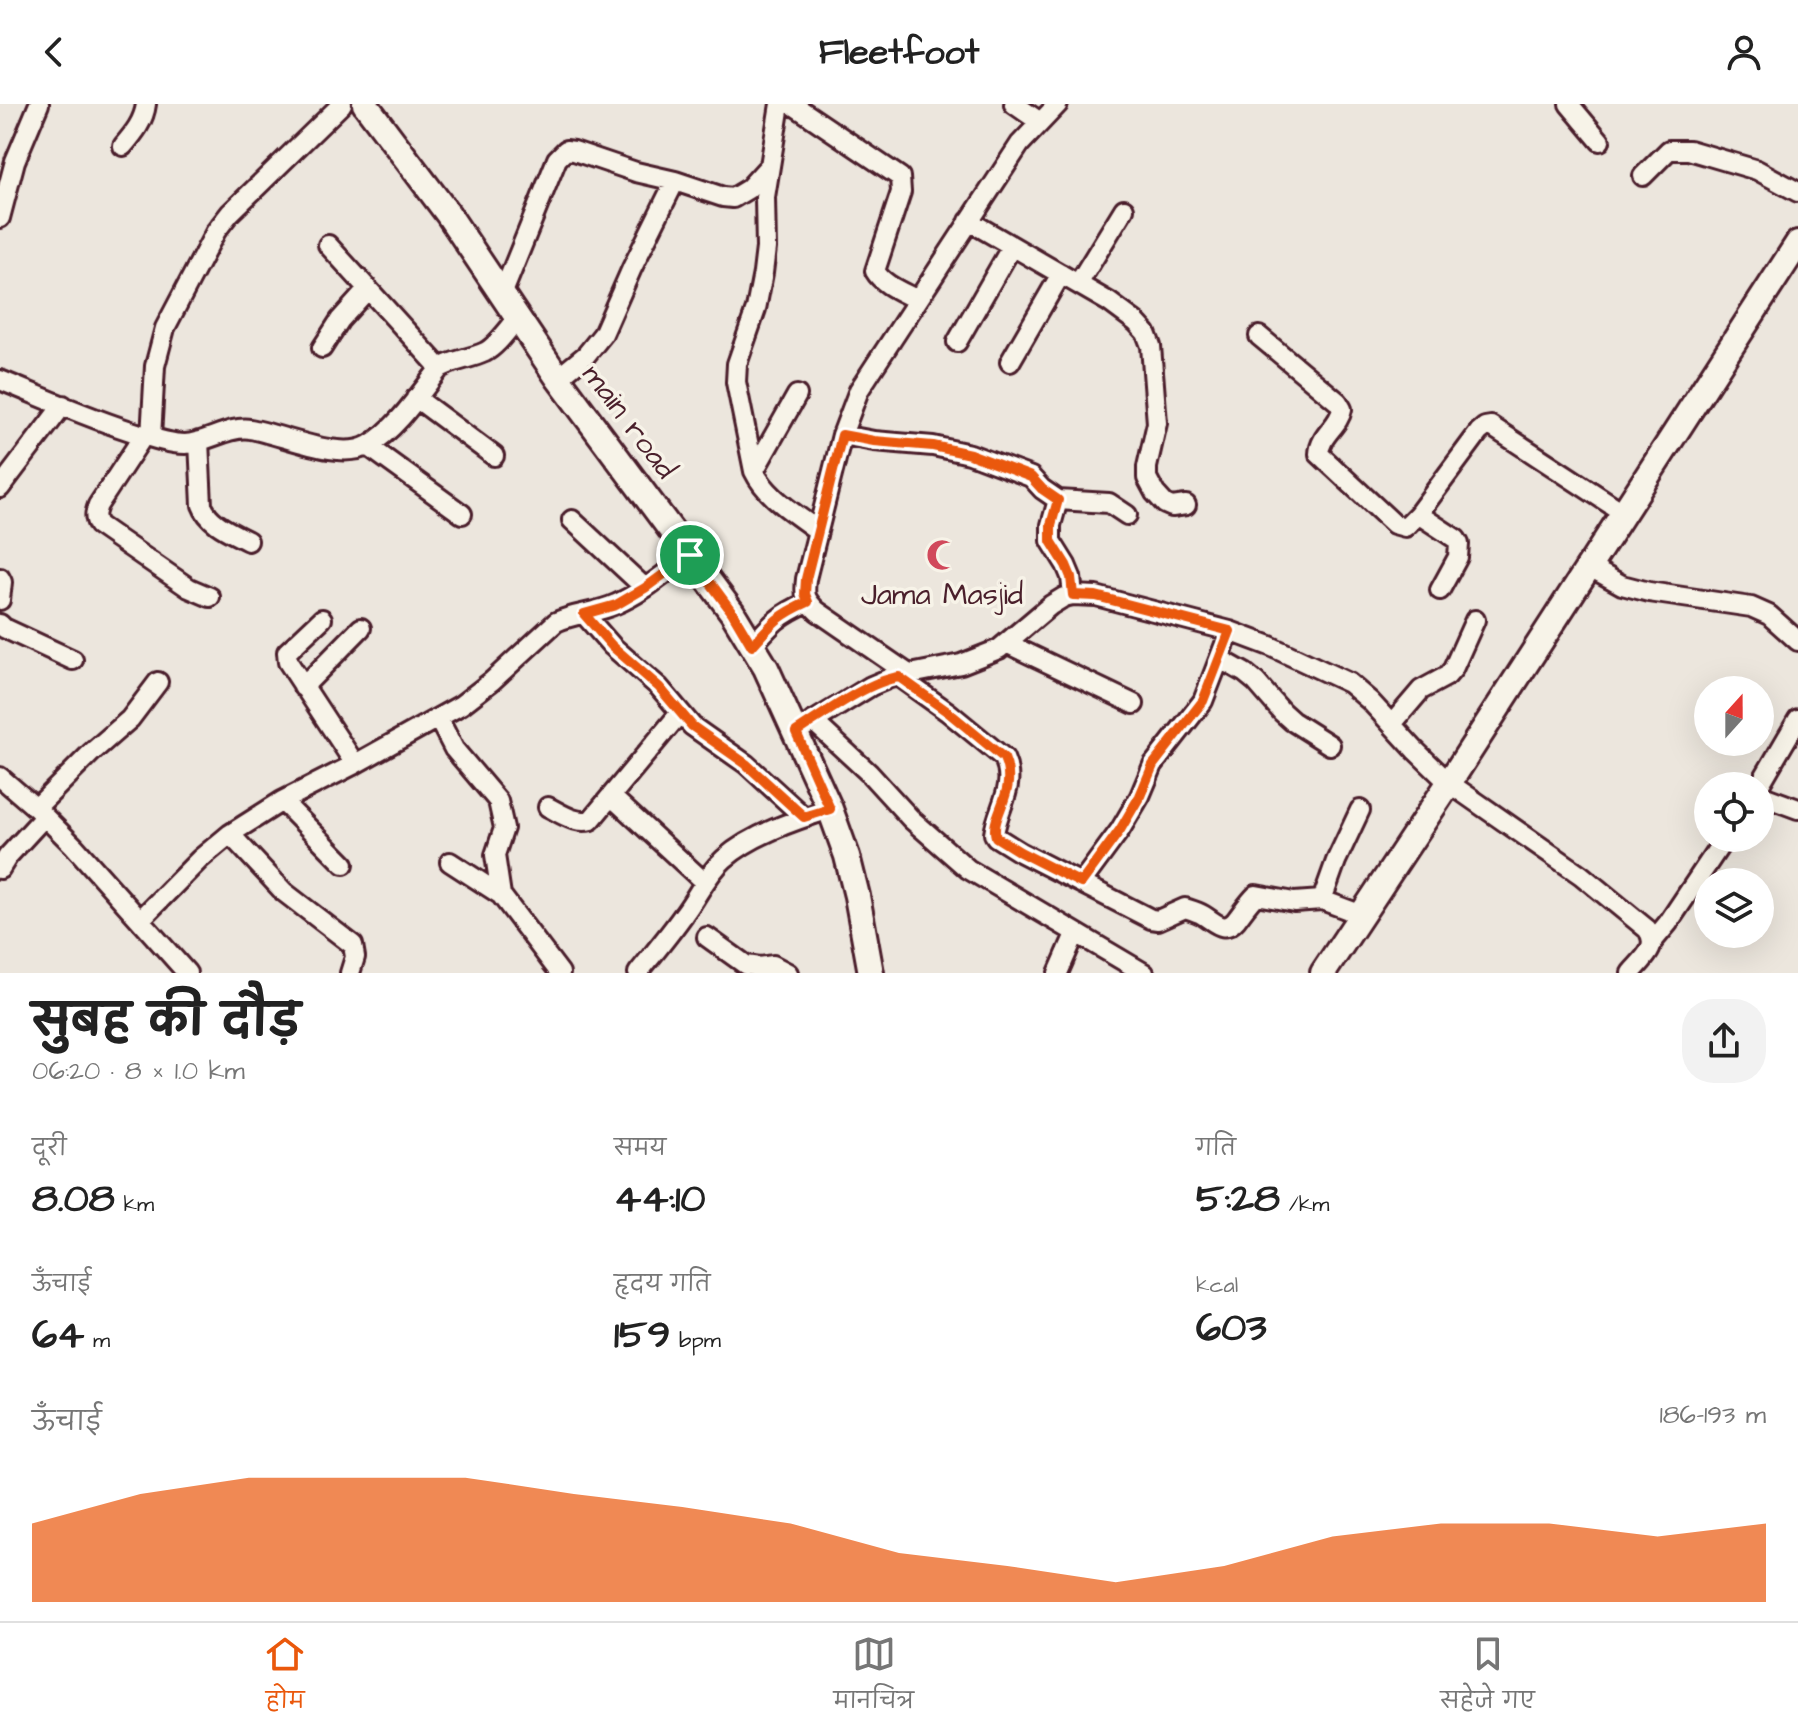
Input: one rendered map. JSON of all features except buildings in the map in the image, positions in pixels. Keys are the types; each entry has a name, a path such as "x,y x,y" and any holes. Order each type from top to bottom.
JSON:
{"main road":[{"name":"main road","path":"365,104 448,214 558,378 732,612 804,727 847,856 871,973"},
{"path":"1323,973 1798,243"}],"street":[{"path":"0,218 15,161 39,104"},
{"path":"123,146 145,115 146,104"},
{"path":"210,597 189,588 98,525 95,513 147,436 155,366 165,328 216,231 230,213 342,104"},
{"path":"780,104 765,197 763,273 756,309 737,364 736,382 754,471 760,482 818,531"},
{"path":"792,104 900,177 901,192 875,271 883,281 917,300"},
{"path":"1014,104 1040,122"},
{"path":"1058,104 1020,144 859,390 842,435 806,579 805,594 817,611 904,676 1004,758 1009,769 1008,790 994,829 996,837 1020,852 1151,919 1158,920 1185,908 1226,928 1233,924 1256,895 1294,902 1322,900 1362,915"},
{"path":"1569,104 1600,141"},
{"path":"502,295 557,159 566,150 733,198 748,189 770,166"},
{"path":"1643,176 1669,150 1689,150 1757,170 1798,192"},
{"path":"558,378 586,355 603,334 675,181"},
{"path":"1078,284 1124,209"},
{"path":"969,221 1109,302 1146,333 1151,346 1157,423 1147,478 1165,504 1172,507 1186,505"},
{"path":"328,245 440,368"},
{"path":"957,342 1012,246"},
{"path":"1010,362 1061,274"},
{"path":"322,348 340,320 367,290"},
{"path":"0,380 108,425 184,444 245,428 319,448 355,450 368,446 391,427 440,368 490,349 518,318"},
{"path":"1259,336 1338,402 1342,409 1340,419 1319,442 1319,454 1394,524 1405,527 1418,514 1479,432 1491,426 1624,513"},
{"path":"754,471 797,395"},
{"path":"416,398 494,456"},
{"path":"0,488 63,405"},
{"path":"842,435 933,446 970,454 1031,477 1058,500 1109,503 1127,515"},
{"path":"199,441 205,513 211,520 248,541"},
{"path":"368,446 462,514"},
{"path":"1058,500 1051,525 1051,541 1071,577 1073,595"},
{"path":"1418,514 1459,544 1458,557 1440,590"},
{"path":"572,520 645,588"},
{"path":"140,920 200,859 230,834 282,801 461,705 556,622 616,605 690,555"},
{"path":"1588,566 1622,585 1649,592 1751,607 1769,615 1798,641"},
{"path":"0,578 0,600"},
{"path":"1144,973 958,862 911,819 869,773 804,727 871,686 890,678 961,664 999,649 1064,597 1096,596 1230,631 1349,683 1449,783 1581,875 1647,929 1652,935 1651,949 1631,973"},
{"path":"752,646 775,620 808,602"},
{"path":"584,614 612,646 659,687 692,726 746,764 804,817"},
{"path":"322,619 287,652 288,662 355,764"},
{"path":"1392,724 1421,690 1447,676 1453,669 1475,620"},
{"path":"0,624 73,660"},
{"path":"303,687 361,628"},
{"path":"1081,883 1120,830 1140,796 1153,765 1203,701 1230,631"},
{"path":"1006,643 1134,704"},
{"path":"1220,659 1256,682 1292,721 1330,745"},
{"path":"0,869 40,812 91,753 130,719 158,682"},
{"path":"548,807 575,820 591,820 680,713"},
{"path":"438,718 454,749 498,801 504,828 495,855 501,895"},
{"path":"1767,772 1798,719"},
{"path":"0,777 74,846 187,973"},
{"path":"612,797 704,882"},
{"path":"1774,800 1798,809"},
{"path":"282,801 344,864"},
{"path":"638,973 722,860 744,844 830,809"},
{"path":"1322,900 1360,810"},
{"path":"230,834 284,892 353,945 355,957 350,973"},
{"path":"1653,941 1716,852"},
{"path":"450,862 501,895 513,908 553,970"},
{"path":"1058,973 1075,934"},
{"path":"707,937 757,970 773,965 788,973"}],"place":[{"name":"Jama Masjid","path":"942,555"}],"route":[{"path":"842,435 933,446 970,454 1031,477 1058,500 1051,525 1051,541 1071,577 1073,595 1096,596 1230,631 1203,701 1153,765 1140,796 1120,830 1081,883 996,837 994,829 1008,790 1009,769 1004,758 899,677 871,686 796,732 830,809 804,817 746,764 692,726 659,687 612,646 584,614 616,605 690,555 732,612 752,646 775,620 808,602 806,579 842,435"}]}
